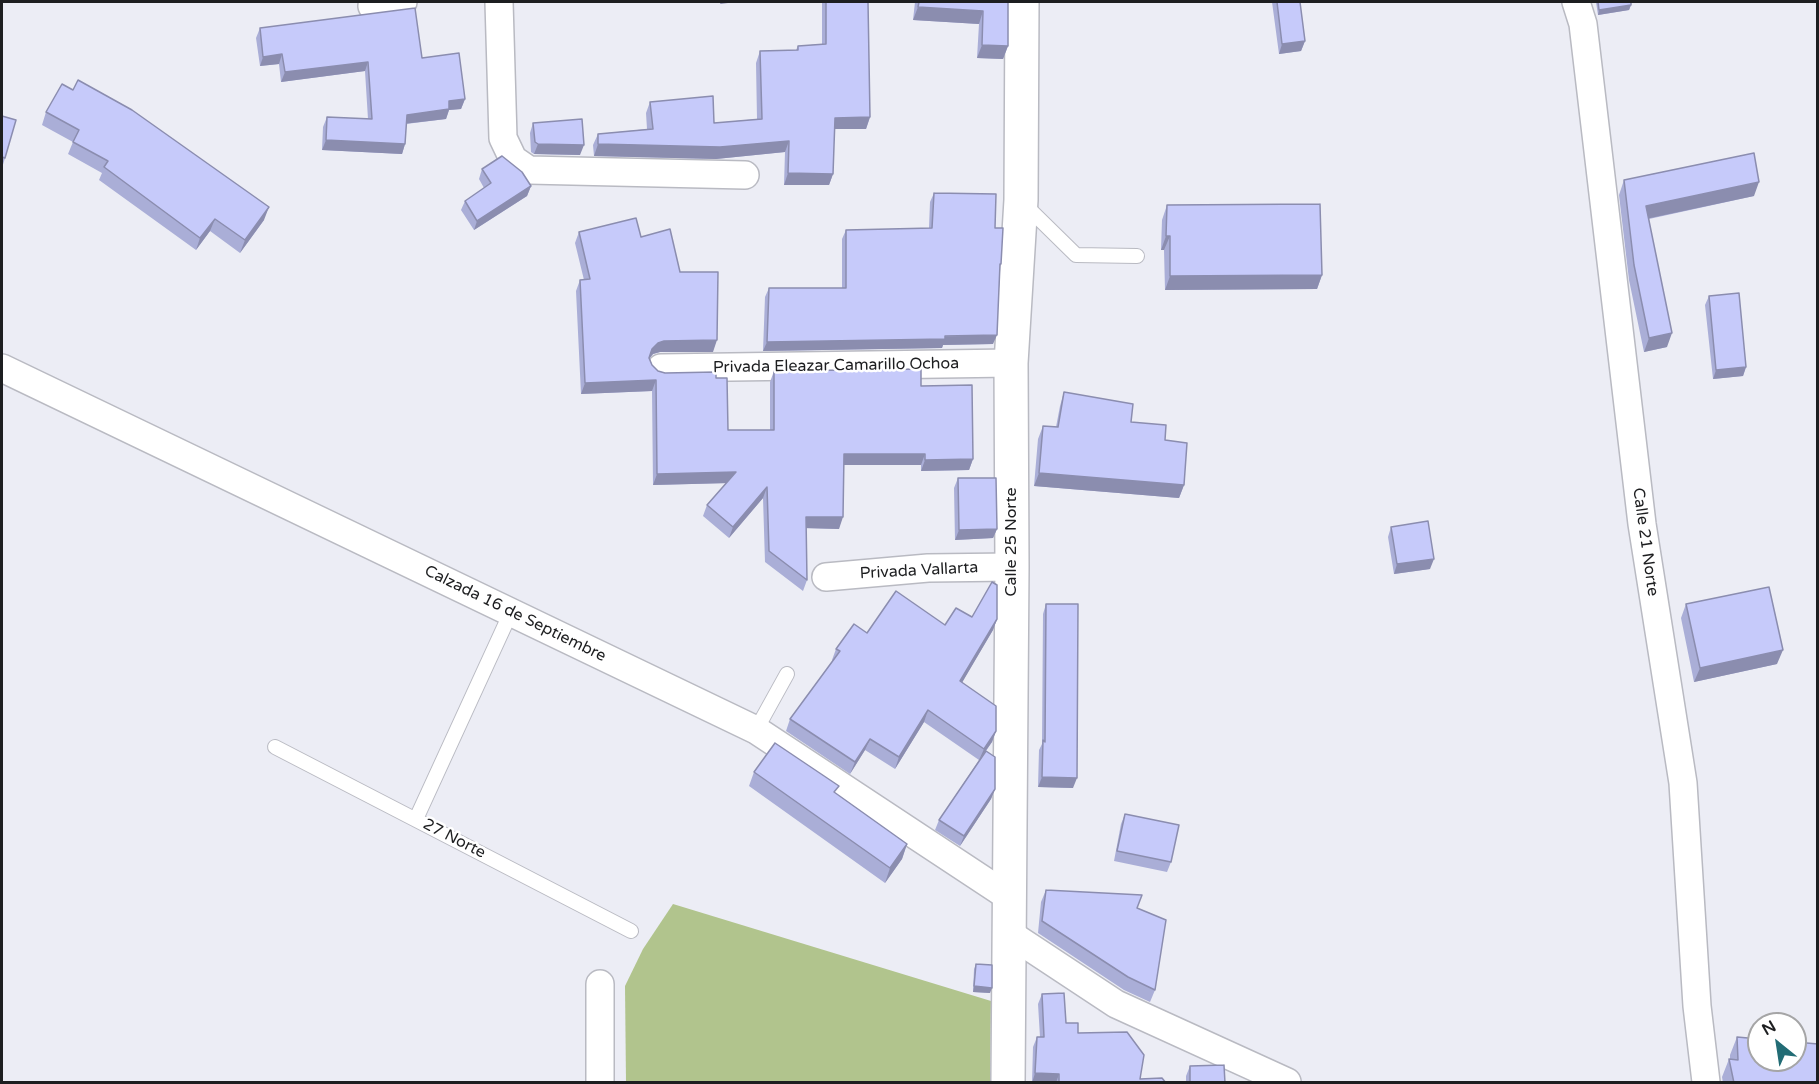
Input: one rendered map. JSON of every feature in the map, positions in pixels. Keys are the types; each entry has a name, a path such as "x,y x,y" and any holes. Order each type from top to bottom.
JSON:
{"street":[{"path":"372,6 403,2"},
{"path":"499,2 503,138 513,159 530,170 745,175"},
{"name":"Calle 25 Norte","path":"1008,1083 1012,567 1011,363 1021,200 1022,2"},
{"name":"Calle 21 Norte","path":"1576,2 1584,35 1642,524 1683,783 1697,1006 1706,1083"},
{"name":"Privada Eleazar Camarillo Ochoa","path":"661,368 1011,363"},
{"name":"Calzada 16 de Septiembre","path":"2,368 756,730 1009,897"},
{"name":"Privada Vallarta","path":"826,578 928,568 1012,567"},
{"path":"1010,934 1116,1004 1287,1083"},
{"path":"600,984 600,1083"}],"lane":[{"path":"1021,200 1076,255 1137,256"},
{"path":"416,819 511,612"},
{"path":"756,730 787,675"},
{"name":"27 Norte","path":"276,747 632,931"}],"green space":[{"path":"673,904 991,1001 990,1082 626,1082 625,986 643,949"}],"building":[{"path":"826,2 868,2 870,117 835,118 833,174 788,173 789,141 720,147 598,144 598,134 653,129 650,102 713,96 714,123 762,119 760,51 798,50 798,46 826,44"},
{"path":"919,2 1008,2 1008,46 982,45 983,11 918,7"},
{"path":"1277,2 1300,2 1305,41 1282,44"},
{"path":"1598,2 1631,2 1631,5 1599,10"},
{"path":"415,8 422,58 459,53 465,99 449,101 449,109 407,115 405,144 326,140 327,117 372,119 368,62 285,72 282,54 263,57 260,28"},
{"path":"78,80 132,110 269,207 245,240 215,219 200,238 104,167 108,161 73,142 79,130 46,112 62,84 73,90"},
{"path":"2,116 16,120 5,158 2,157"},
{"path":"582,119 584,145 538,144 535,142 533,123"},
{"path":"1754,153 1759,182 1646,206 1672,333 1649,338 1634,265 1624,180"},
{"path":"502,156 522,172 531,186 477,221 465,201 491,183 482,169"},
{"path":"934,193 996,194 995,228 1003,228 997,335 945,336 945,339 767,342 769,288 846,288 846,230 932,228"},
{"path":"1320,204 1322,275 1170,276 1170,236 1166,236 1167,205"},
{"path":"636,218 641,237 670,229 680,272 718,272 717,340 664,341 652,349 649,358 658,371 665,373 716,372 716,378 727,378 728,430 774,430 774,371 921,369 921,386 972,385 973,459 925,460 925,454 844,454 843,517 806,517 807,580 769,551 767,487 733,527 707,505 736,472 657,474 656,380 585,383 580,280 590,279 579,232"},
{"path":"1739,293 1746,367 1716,370 1709,296"},
{"path":"1064,392 1133,404 1131,422 1166,425 1165,440 1187,443 1184,485 1039,473 1043,426 1058,427"},
{"path":"958,478 996,478 997,529 959,530"},
{"path":"1428,521 1434,559 1397,564 1391,527"},
{"path":"992,582 997,585 997,619 960,681 996,706 996,731 984,749 928,710 899,757 870,739 855,762 790,719 840,651 836,649 854,624 867,633 896,591 945,625 956,608 972,617"},
{"path":"1769,587 1783,650 1700,668 1686,604"},
{"path":"1046,604 1078,604 1077,778 1042,777 1043,740 1045,742"},
{"path":"775,743 839,786 834,792 907,844 890,868 754,772"},
{"path":"986,751 995,757 995,789 964,836 939,820"},
{"path":"1125,814 1179,825 1171,862 1117,851"},
{"path":"1046,890 1142,895 1137,908 1166,920 1155,990 1128,977 1042,921"},
{"path":"976,964 992,965 992,988 974,986"},
{"path":"1064,993 1066,1023 1078,1023 1078,1033 1127,1032 1144,1055 1140,1079 1162,1078 1166,1083 1059,1083 1059,1074 1035,1073 1037,1037 1044,1037 1042,994"},
{"path":"1737,1037 1747,1038 1747,1072 1807,1072 1807,1043 1818,1044 1818,1083 1734,1083 1729,1059 1738,1060"},
{"path":"1224,1065 1225,1083 1190,1083 1190,1066"}]}
